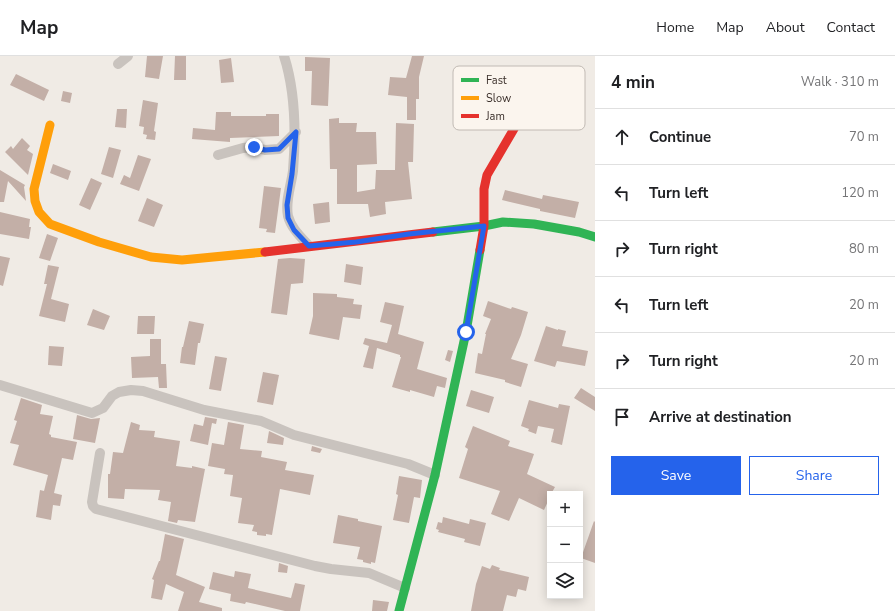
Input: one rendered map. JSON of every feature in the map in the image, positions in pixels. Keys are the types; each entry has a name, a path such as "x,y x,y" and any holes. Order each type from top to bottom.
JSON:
{"street":[{"path":"118,64 128,56"},
{"path":"284,56 291,90 296,132 287,205 288,218 294,230 309,246"},
{"path":"50,125 34,189 35,201 39,212 50,224 99,242 152,257 182,260 246,254 356,242 409,234 484,226 503,222 534,224 579,232 595,238"},
{"path":"400,611 435,475 466,332 484,226 484,189 487,175 514,130"},
{"path":"218,155 243,148 254,147 265,150 279,149 296,132"},
{"path":"0,385 92,413 103,408 112,396 119,392 131,390 143,391 204,410 261,421 294,435 408,464 435,475"},
{"path":"100,453 92,502 96,509 315,566 369,573 405,588"}],"building":[{"path":"147,56 163,56 159,79 145,77"},
{"path":"175,56 186,56 186,80 174,80"},
{"path":"412,56 424,56 419,77 419,99 416,99 416,120 407,120 407,97 388,95 390,77 406,78"},
{"path":"305,57 330,58 328,106 311,105 312,71 305,71"},
{"path":"231,58 234,82 221,83 219,60"},
{"path":"16,74 49,90 44,101 10,85"},
{"path":"63,91 72,93 70,103 61,101"},
{"path":"143,100 158,103 154,131 156,132 155,140 146,139 147,135 143,134 144,127 139,126"},
{"path":"117,109 127,109 126,128 115,127"},
{"path":"216,112 231,112 231,116 266,116 266,114 279,114 279,136 230,138 230,142 192,139 193,128 215,130"},
{"path":"339,118 339,123 357,123 356,132 376,132 377,164 357,165 357,192 375,189 376,170 395,170 396,123 414,124 413,162 408,162 412,199 385,202 386,214 370,217 368,204 337,204 337,169 330,169 329,119"},
{"path":"22,138 30,146 27,150 33,154 28,175 5,152 11,146 13,149"},
{"path":"109,147 121,150 113,178 101,174"},
{"path":"138,155 151,159 139,191 120,184 124,175 130,178"},
{"path":"53,164 71,171 68,180 50,173"},
{"path":"0,170 25,185 26,201 8,181 4,202 0,202"},
{"path":"91,178 102,183 90,210 79,205"},
{"path":"264,186 281,188 275,233 266,232 267,229 259,228"},
{"path":"505,190 542,199 543,195 579,202 575,218 540,211 540,209 502,200"},
{"path":"147,198 163,205 154,227 138,221"},
{"path":"329,202 330,222 315,224 313,204"},
{"path":"0,212 30,219 29,227 31,227 29,239 0,234"},
{"path":"47,234 58,238 50,261 39,258"},
{"path":"0,256 10,258 3,286 0,285"},
{"path":"278,259 305,259 303,283 291,284 287,315 271,313"},
{"path":"346,264 363,267 361,285 344,282"},
{"path":"48,265 59,267 51,299 69,304 65,322 39,316 47,284 44,284"},
{"path":"313,293 337,294 337,297 354,299 353,304 362,305 360,319 343,317 339,340 309,334 313,316"},
{"path":"488,301 511,309 512,307 528,312 521,335 511,359 528,364 521,387 505,382 505,380 475,373 478,353 482,354 485,334 491,319 483,316"},
{"path":"385,302 404,306 398,334 424,342 417,369 447,378 445,388 437,386 434,397 410,390 410,392 392,387 401,357 400,355 377,348 373,369 363,367 369,346 363,344 365,338 387,343 392,325 380,322"},
{"path":"93,309 110,316 104,330 87,325"},
{"path":"138,316 155,316 154,334 137,334"},
{"path":"189,321 204,324 200,343 198,343 195,365 180,363 182,347"},
{"path":"546,326 566,331 562,346 588,351 585,366 557,361 555,367 534,361"},
{"path":"150,339 161,339 161,364 166,364 167,388 159,388 158,377 132,378 131,357 150,356"},
{"path":"49,346 64,347 62,366 48,365"},
{"path":"448,350 453,351 450,362 445,360"},
{"path":"215,356 227,358 221,391 209,389"},
{"path":"263,372 279,375 273,405 257,402"},
{"path":"581,388 595,397 595,411 574,398"},
{"path":"471,390 494,397 489,413 466,406"},
{"path":"21,398 42,405 40,414 53,416 49,434 51,437 77,442 73,460 62,458 54,493 62,495 60,506 53,505 51,520 36,517 40,490 44,491 48,475 13,465 19,445 10,443 17,421 14,420"},
{"path":"529,400 558,408 559,404 570,406 562,445 551,442 554,429 538,426 536,434 521,426"},
{"path":"77,415 91,419 100,418 95,443 73,439"},
{"path":"205,417 217,419 216,424 212,423 208,445 190,441 194,424 203,426"},
{"path":"131,422 140,425 139,430 155,431 154,437 180,441 176,466 192,468 192,466 205,469 195,522 178,520 177,523 168,521 171,502 158,500 160,490 125,489 124,499 108,498 108,474 110,474 113,452 123,453"},
{"path":"228,422 244,425 240,449 262,451 261,457 287,462 285,470 314,475 310,495 280,489 272,535 257,535 257,532 252,531 254,525 238,523 242,498 230,496 233,475 224,474 225,469 208,466 212,443 224,445"},
{"path":"473,426 510,441 508,446 534,454 527,474 555,487 553,491 547,491 547,504 544,510 519,498 509,521 491,514 500,491 459,478 468,449 465,447"},
{"path":"269,431 284,438 283,445 267,443"},
{"path":"312,446 322,449 320,453 311,451"},
{"path":"399,476 422,480 420,498 414,497 409,523 393,520 398,495 396,494"},
{"path":"338,515 382,526 375,563 371,562 371,564 357,559 360,547 333,543"},
{"path":"443,517 469,524 470,519 486,523 480,546 464,542 465,539 438,532 439,530 436,529 438,522 442,523"},
{"path":"594,521 595,563 583,559 583,552"},
{"path":"165,534 184,539 176,575 205,587 199,602 222,608 222,611 178,611 184,592 166,584 162,600 151,598 154,580 152,579 160,561"},
{"path":"279,563 288,566 287,573 278,572"},
{"path":"492,565 500,568 499,570 529,577 526,591 518,589 516,597 507,595 503,611 471,611 476,584 482,566 490,569"},
{"path":"235,571 251,574 248,588 291,598 295,583 305,585 300,611 285,611 246,602 245,604 230,601 231,594 209,589 213,572 234,577"},
{"path":"373,600 389,602 387,611 372,611"}],"traffic: fast":[{"path":"433,232 484,226 503,222 534,224 579,232 595,237"},
{"path":"399,611 435,475 466,332 480,250"}],"traffic: slow":[{"path":"50,125 34,189 35,201 39,212 50,224 99,242 151,257 182,260 265,252"}],"traffic: jam":[{"path":"480,250 484,226 484,189 487,175 513,130"},
{"path":"265,252 433,232"}],"route":[{"path":"254,147 265,150 279,149 296,132 287,205 288,218 294,230 309,246 356,242 409,234 484,226 466,332"}]}
